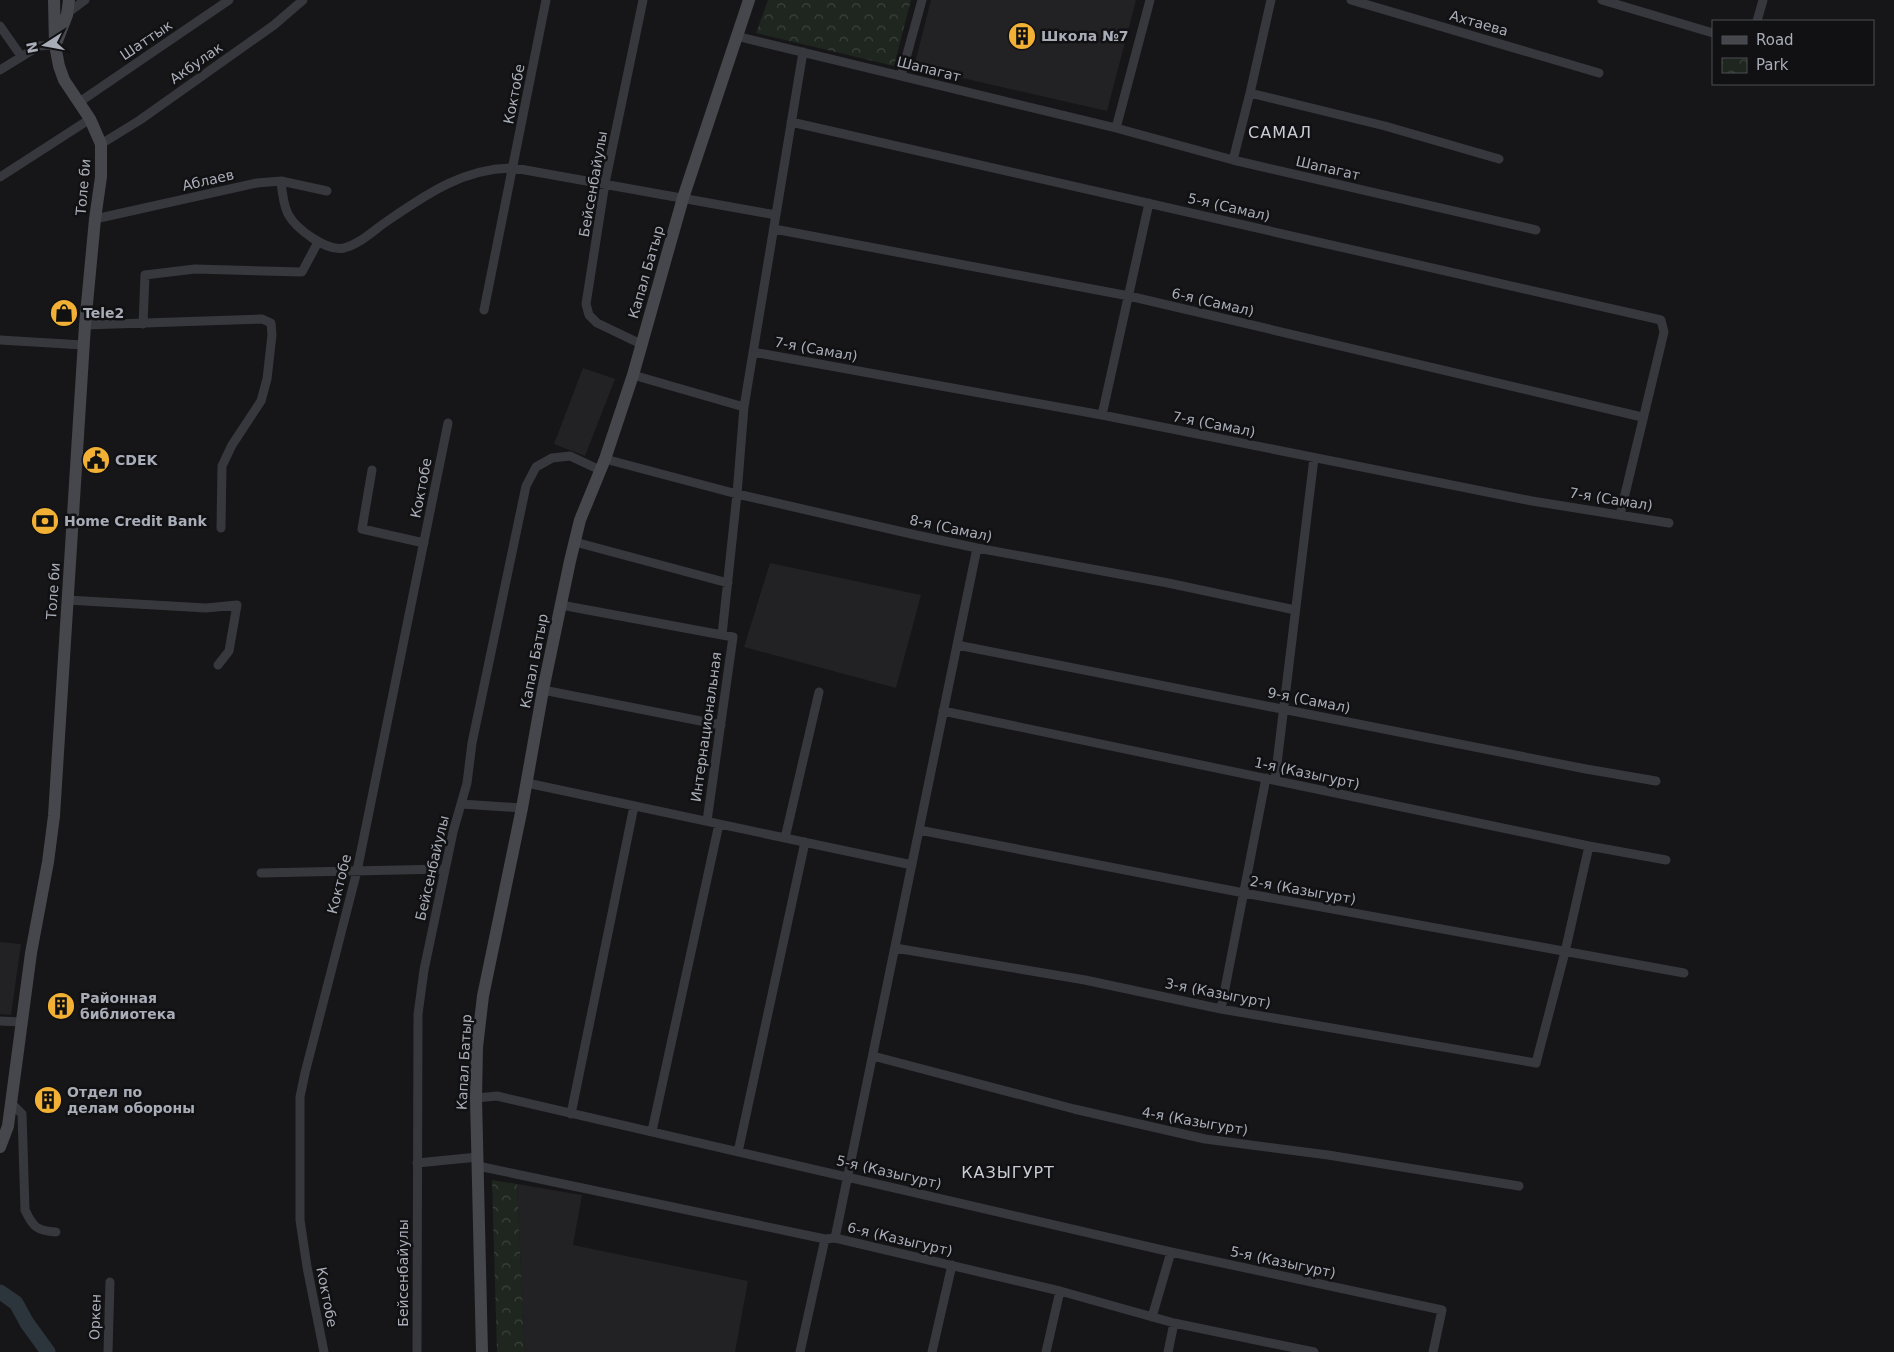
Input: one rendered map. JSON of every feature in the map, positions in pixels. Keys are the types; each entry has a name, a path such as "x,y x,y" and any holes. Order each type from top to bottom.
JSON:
{"main road":[{"path":"55,45 67,15 69,0"},
{"name":"Капал Батыр","path":"482,1352 476,1098 477,1047 483,996 527,783 543,690 580,520 603,464 632,375 683,198 749,0"},
{"name":"Толе би","path":"0,1147 8,1126 30,953 48,862 54,816 84,325 101,177 101,144 90,120 64,80 59,66 55,45 54,5"}],"street":[{"path":"54,5 67,15 86,0"},
{"name":"Шаттык","path":"78,103 229,0"},
{"name":"Акбулак","path":"101,144 140,120 266,31 304,0"},
{"name":"Коктобе","path":"484,310 514,168 546,0"},
{"name":"Бейсенбайулы","path":"641,344 597,324 589,315 586,304 605,183 643,0"},
{"path":"901,76 922,0"},
{"path":"1116,128 1150,0"},
{"path":"1233,160 1271,0"},
{"name":"Ахтаева","path":"1351,0 1599,73"},
{"path":"1602,0 1712,33"},
{"path":"1757,20 1763,0"},
{"path":"0,26 21,56"},
{"name":"Шапагат","path":"736,36 1116,128 1233,160 1536,230"},
{"path":"0,70 38,46 55,45"},
{"path":"561,606 722,635 744,407 803,52"},
{"path":"1250,93 1385,126 1499,159"},
{"path":"0,177 90,120"},
{"name":"5-я (Самал)","path":"791,122 1661,320 1664,332 1642,417"},
{"path":"281,181 284,202 292,220 318,242 333,249 355,244 435,189 483,171 502,168 514,168 605,183 776,215"},
{"name":"Аблаев","path":"95,219 257,183 281,181 327,191"},
{"path":"1102,415 1149,203"},
{"name":"6-я (Самал)","path":"774,229 1129,296 1642,417"},
{"path":"143,324 145,275 195,269 302,272 318,242"},
{"path":"84,325 262,319 271,323 272,335 267,379 261,401 232,445 222,466 221,528"},
{"path":"0,340 83,345"},
{"name":"7-я (Самал)","path":"754,352 1102,415 1532,501 1669,523"},
{"path":"632,375 744,407"},
{"path":"1620,515 1642,417"},
{"name":"Коктобе","path":"324,1352 307,1267 300,1220 300,1097 357,871 448,423"},
{"name":"Бейсенбайулы","path":"417,1352 418,1014 424,970 467,783 472,743 526,486 536,467 552,458 570,456 603,464"},
{"path":"1221,1009 1244,893 1271,779 1284,708 1294,610 1314,458"},
{"name":"8-я (Самал)","path":"603,464 977,548 1168,583 1294,610"},
{"path":"372,470 362,529 424,543"},
{"path":"575,542 728,583"},
{"path":"835,1238 977,548"},
{"path":"67,600 206,608 237,605 229,651 218,665"},
{"name":"Интернациональная","path":"707,821 733,637 722,635"},
{"name":"9-я (Самал)","path":"957,645 1586,769 1656,781"},
{"path":"543,690 721,725"},
{"path":"785,838 819,692"},
{"name":"1-я (Казыгурт)","path":"944,711 1589,846 1666,860"},
{"path":"527,783 912,865"},
{"path":"461,804 522,808"},
{"path":"571,1114 634,806"},
{"path":"652,1131 719,824"},
{"name":"2-я (Казыгурт)","path":"919,830 1244,893 1684,973"},
{"path":"738,1152 805,842"},
{"path":"1565,952 1589,846"},
{"path":"261,873 446,869"},
{"name":"3-я (Казыгурт)","path":"895,948 1085,980 1221,1009 1536,1063 1565,952"},
{"path":"0,1021 21,1022"},
{"name":"4-я (Казыгурт)","path":"872,1056 1074,1109 1204,1139 1328,1155 1519,1186"},
{"name":"5-я (Казыгурт)","path":"476,1098 497,1096 1171,1252 1442,1310 1433,1352"},
{"path":"11,1103 22,1114 25,1210 32,1224 43,1232 56,1232"},
{"name":"6-я (Казыгурт)","path":"417,1163 478,1162 825,1239 835,1238 1060,1291 1174,1323 1314,1352"},
{"path":"800,1352 825,1239"},
{"path":"1152,1317 1171,1252"},
{"path":"932,1352 952,1265"},
{"name":"Оркен","path":"108,1352 110,1282"},
{"path":"1046,1352 1060,1291"},
{"path":"1168,1352 1174,1323"}],"shaded area":[{"path":"931,0 1136,0 1107,111 914,67"},
{"path":"583,368 615,379 585,456 554,444"},
{"path":"770,563 921,595 896,688 744,647"},
{"path":"0,942 21,944 11,1015 0,1014"},
{"path":"517,1184 582,1195 573,1245 748,1281 735,1352 525,1352"}],"green space":[{"path":"768,0 911,0 894,66 756,33"},
{"path":"492,1180 517,1184 525,1352 497,1352"}],"waterway":[{"path":"0,1292 16,1303 27,1323 48,1352"}],"place":[{"name":"Школа №7","path":"1022,36"},
{"name":"Tele2","path":"64,313"},
{"name":"CDEK","path":"96,460"},
{"name":"Home Credit Bank","path":"45,521"},
{"name":"Районная библиотека","path":"61,1006"},
{"name":"Отдел по делам обороны","path":"48,1100"}],"district":[{"name":"САМАЛ","path":"1280,132"},
{"name":"КАЗЫГУРТ","path":"1008,1172"}]}
